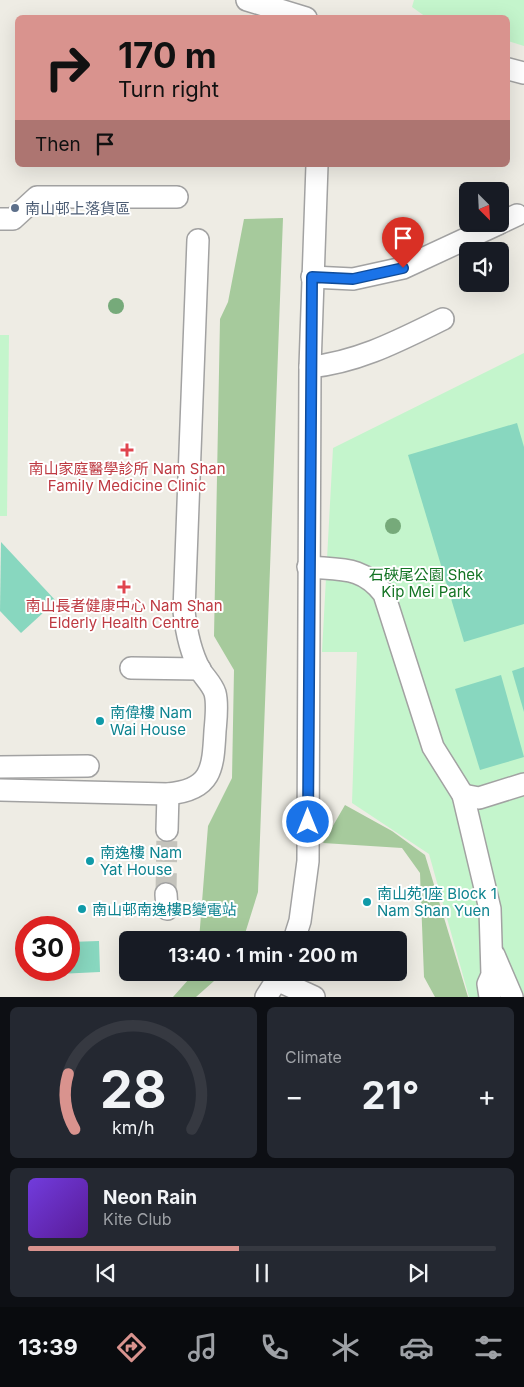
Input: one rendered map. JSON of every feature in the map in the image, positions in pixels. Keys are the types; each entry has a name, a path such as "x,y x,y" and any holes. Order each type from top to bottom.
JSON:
{"street":[{"path":"247,0 296,15"},
{"path":"510,69 524,73"},
{"path":"297,931 300,921 308,861 310,367 317,167"},
{"path":"0,219 13,219 37,197 177,197"},
{"path":"312,277 353,279 403,268 481,232"},
{"path":"0,790 168,794 186,792 197,786 208,775 213,764 214,693 200,669 186,629 184,611 198,240"},
{"path":"310,367 342,363 443,319"},
{"path":"308,567 362,573 375,582 384,594 433,747 463,795 490,909 492,950 492,975 488,984 490,997"},
{"path":"131,668 200,669"},
{"path":"0,767 88,766"},
{"path":"463,795 479,798 524,784"},
{"path":"167,830 168,794"},
{"path":"492,950 512,997"},
{"path":"276,984 314,997"}],"green space":[{"path":"414,0 524,0 524,46 510,42 510,15 423,15 412,7"},
{"path":"283,218 258,892 246,931 200,931 208,826 232,778 234,670 214,636 220,319 228,302 244,219"},
{"path":"0,335 9,335 7,516 0,516"},
{"name":"石硤尾公園 Shek Kip Mei Park","path":"524,353 524,997 469,997 429,854 352,803 357,652 322,652 333,448"},
{"path":"517,423 524,447 524,624 464,642 408,455"},
{"path":"1,542 56,601 21,633 0,611"},
{"path":"524,667 524,712 512,671"},
{"path":"501,675 524,757 480,770 455,689"},
{"path":"345,805 392,831 425,855 468,997 435,997 424,977 420,873 402,848 323,843"},
{"path":"99,941 100,972 80,973 80,942"},
{"path":"187,981 214,981 196,997 173,997"}],"tunnel":[{"path":"166,894 167,830"}],"place":[{"name":"南山邨上落貨區","path":"15,208"},
{"name":"南山家庭醫學診所 Nam Shan Family Medicine Clinic","path":"127,450"},
{"name":"南山長者健康中心 Nam Shan Elderly Health Centre","path":"124,587"},
{"name":"南偉樓 Nam Wai House","path":"100,721"},
{"name":"南逸樓 Nam Yat House","path":"90,861"},
{"name":"南山苑1座 Block 1 Nam Shan Yuen","path":"367,902"},
{"name":"南山邨南逸樓B變電站","path":"82,909"}],"route":[{"path":"308,822 308,567 312,277 339,280 353,279 403,268"}]}
